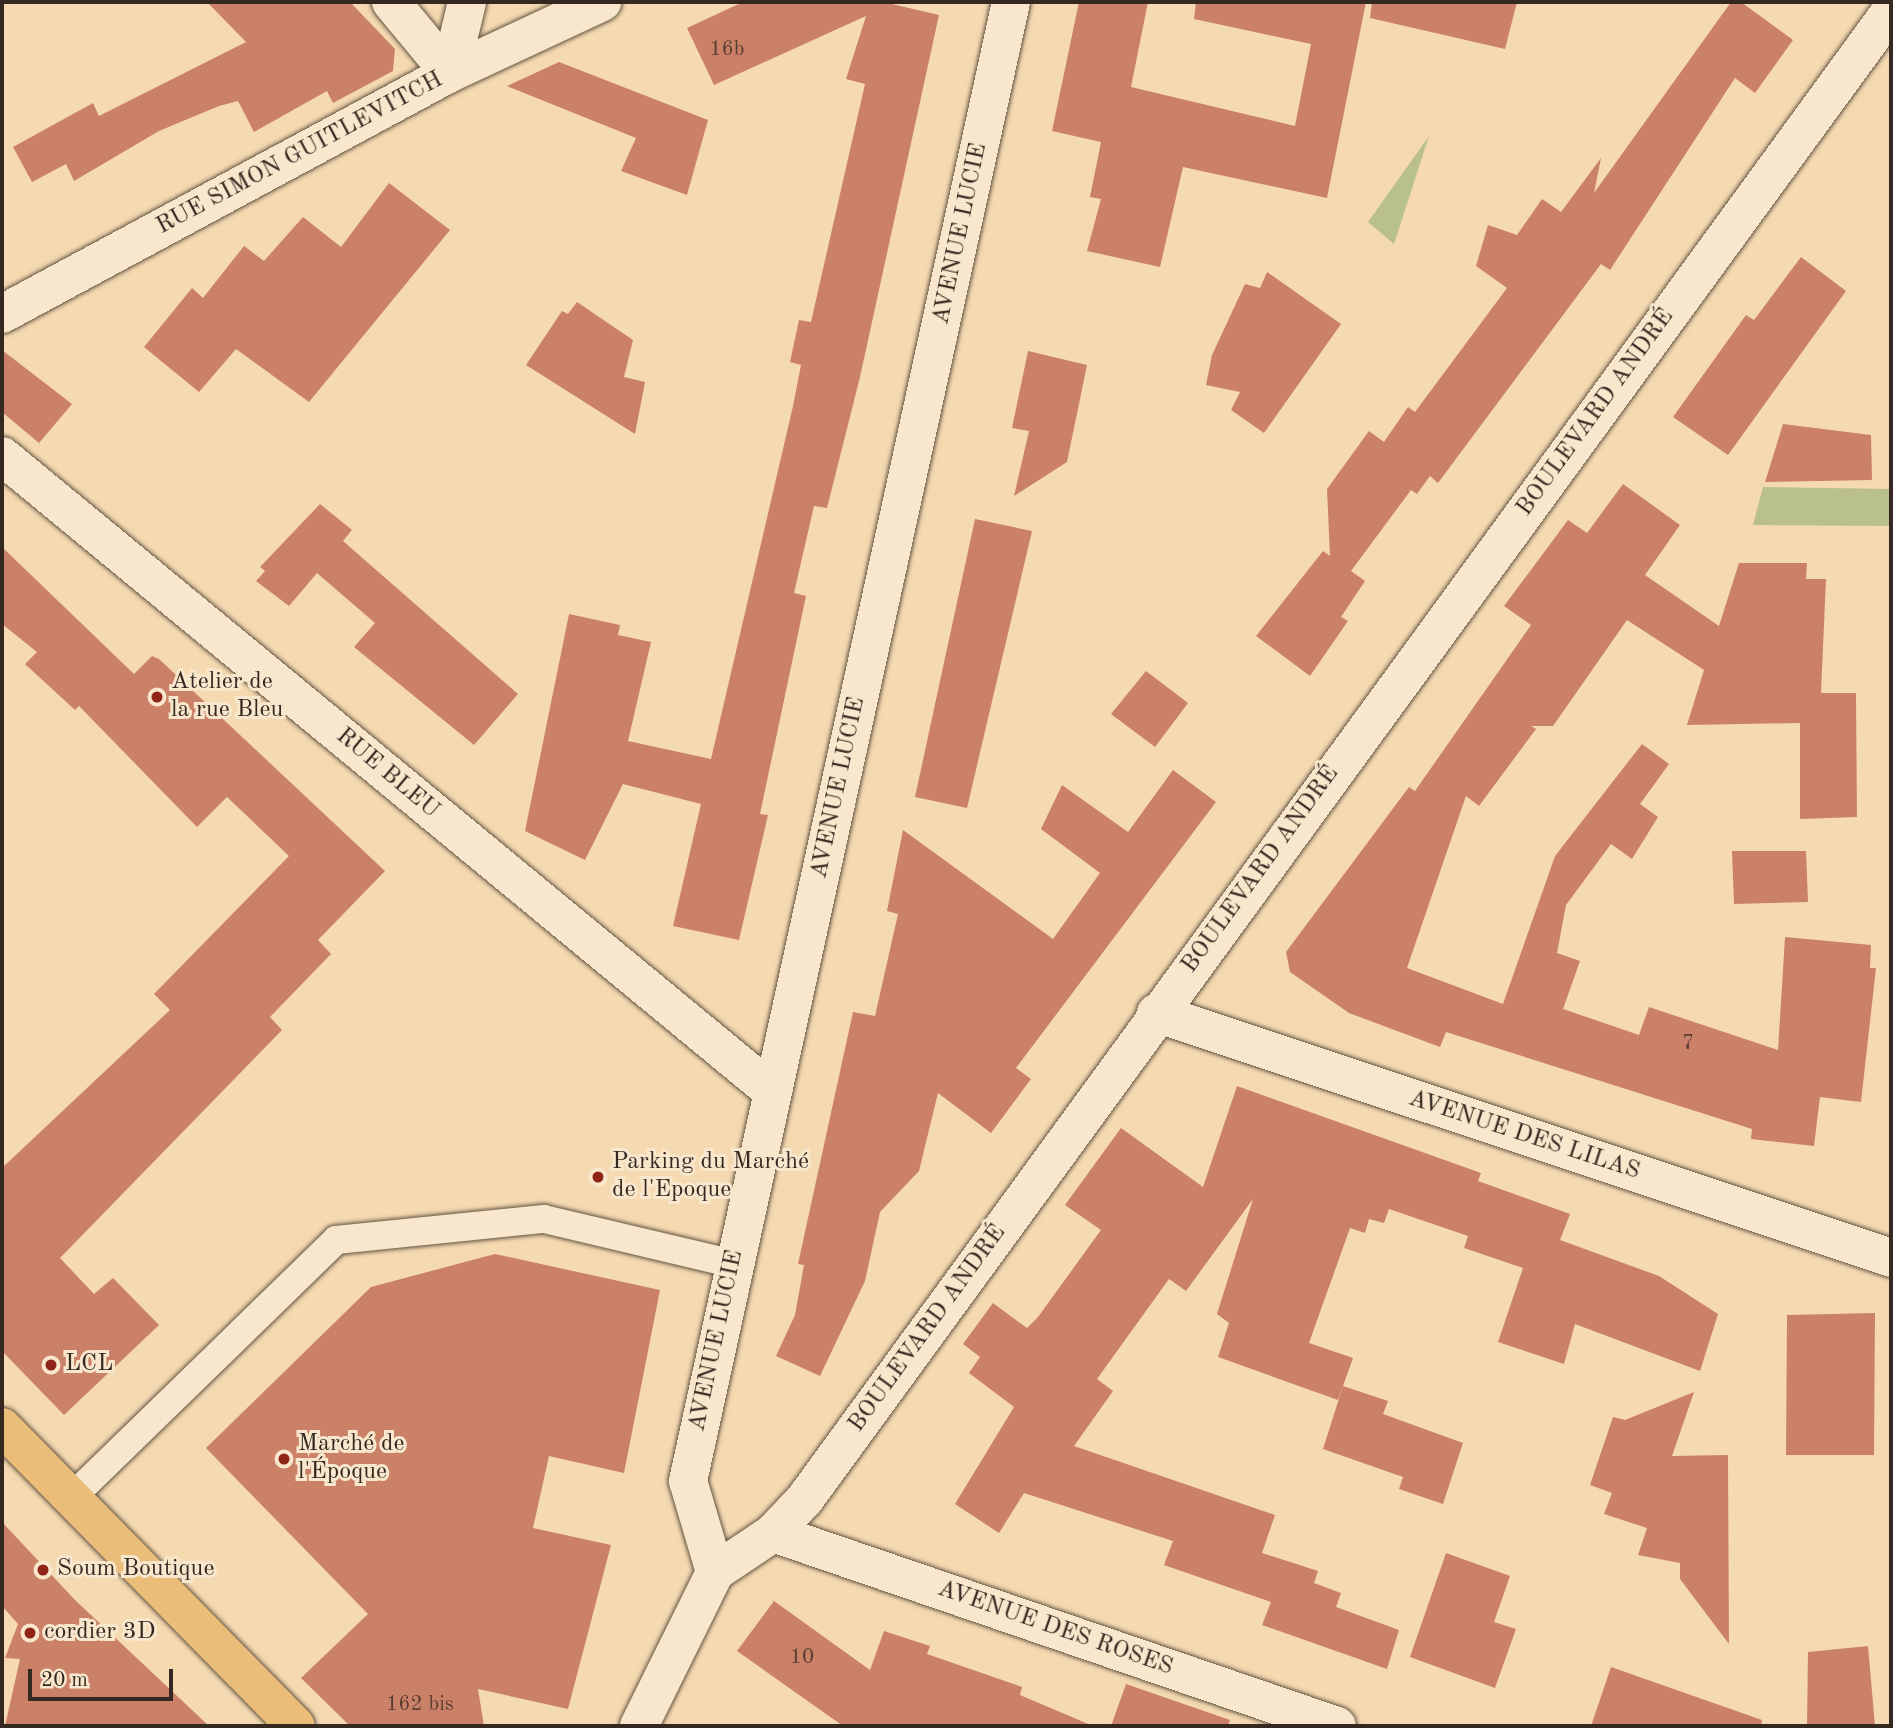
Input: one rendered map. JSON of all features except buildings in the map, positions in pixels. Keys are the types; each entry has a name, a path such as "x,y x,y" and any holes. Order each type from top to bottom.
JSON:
{"main road":[{"path":"2,1427 296,1726"}],"street":[{"path":"391,2 450,73"},
{"path":"450,73 467,2"},
{"name":"RUE SIMON GUITLEVITCH","path":"2,314 450,73 602,2"},
{"name":"AVENUE LUCIE","path":"715,1572 688,1481 1011,2"},
{"name":"BOULEVARD ANDRÉ","path":"639,1726 715,1572 773,1533 805,1499 1156,1013 1891,11"},
{"name":"RUE BLEU","path":"2,456 773,1093"},
{"name":"AVENUE DES LILAS","path":"1156,1013 1891,1258"},
{"name":"AVENUE DES ROSES","path":"773,1533 1337,1726"}],"lane":[{"path":"71,1498 337,1240 544,1219 734,1264"}],"green space":[{"path":"1429,136 1394,244 1368,222"},
{"path":"1763,487 1891,489 1891,526 1753,525"}],"place":[{"name":"Atelier de la rue Bleu","path":"157,697"},
{"name":"Parking du Marché de l'Epoque","path":"598,1177"},
{"name":"LCL","path":"51,1365"},
{"name":"Marché de l'Époque","path":"284,1459"},
{"name":"Soum Boutique","path":"43,1570"},
{"name":"cordier 3D","path":"30,1633"}]}
